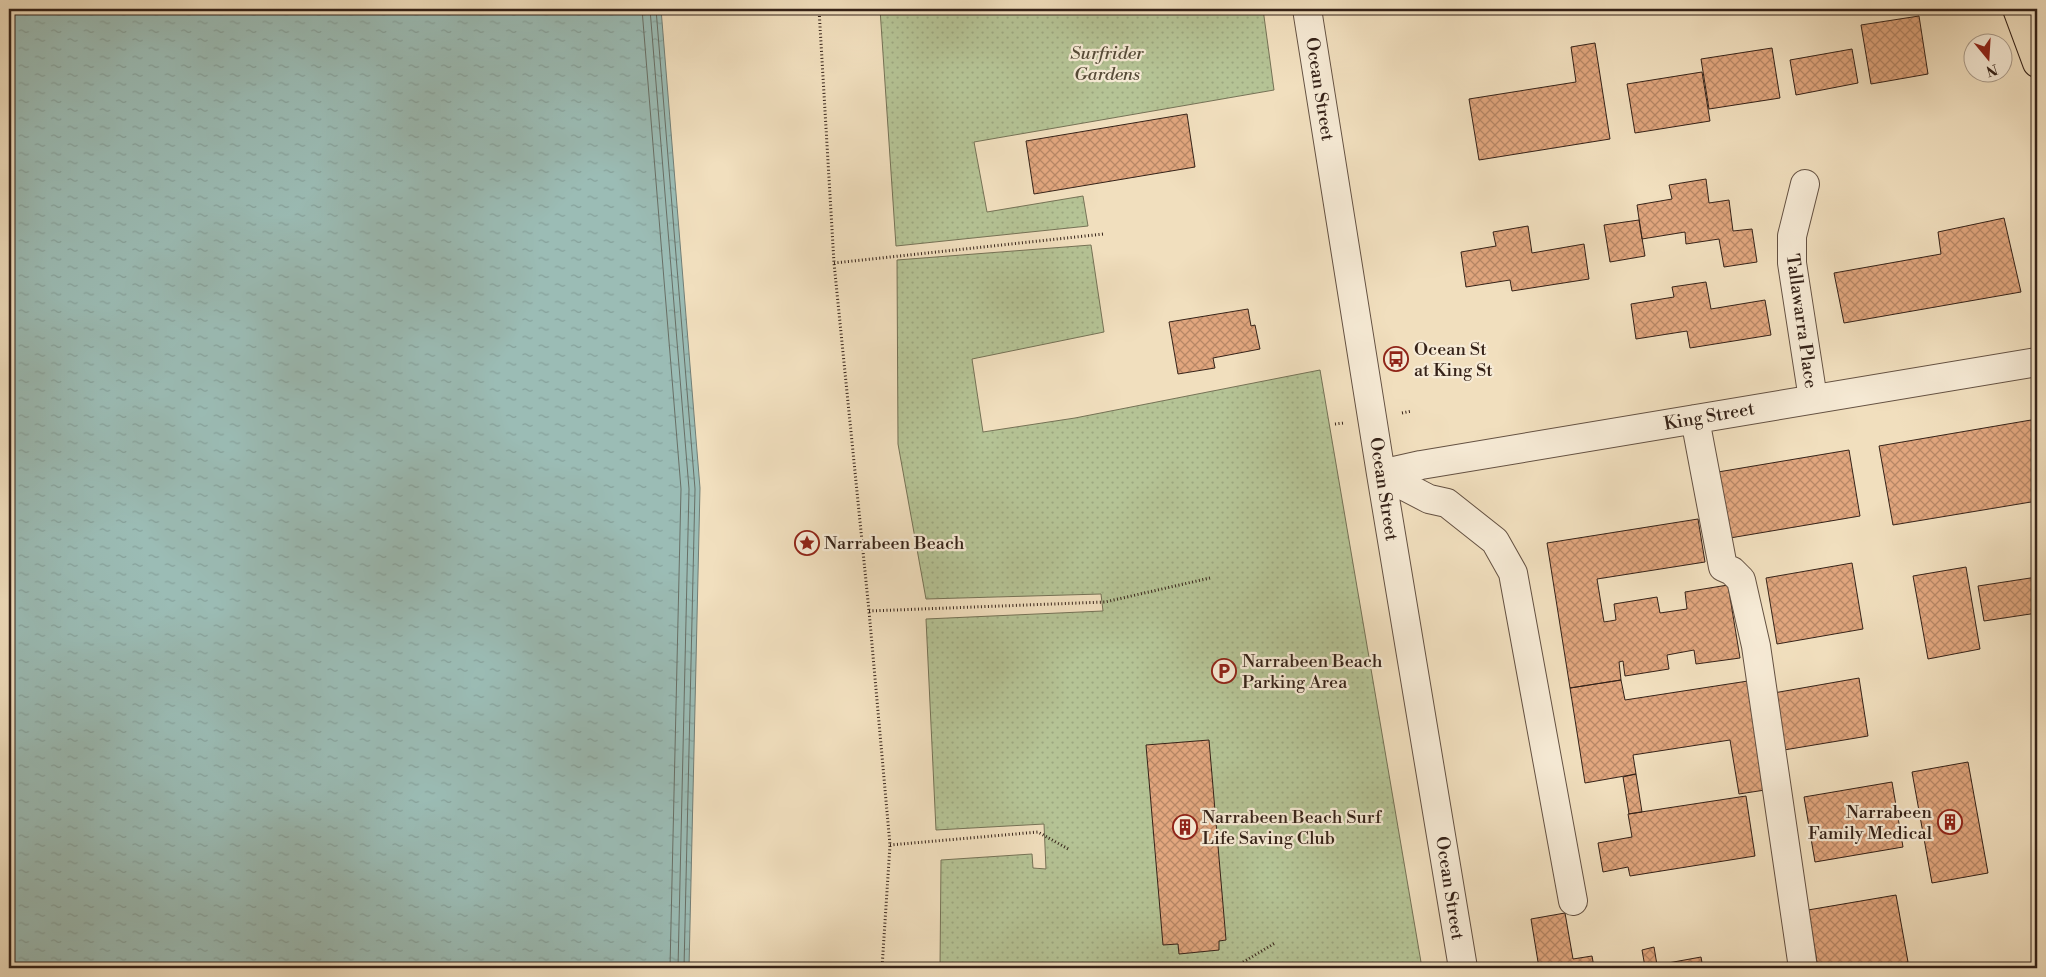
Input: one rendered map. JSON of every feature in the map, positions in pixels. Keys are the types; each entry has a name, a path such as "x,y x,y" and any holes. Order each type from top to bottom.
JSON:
{"highway":[{"path":"2017,9 2037,63"}],"street":[{"name":"Ocean Street","path":"1307,9 1381,474 1463,968"},
{"name":"Tallawarra Place","path":"1805,184 1792,236 1792,263 1813,399"},
{"name":"King Street","path":"1381,474 1421,465 2037,362"},
{"path":"1695,419 1723,567 1732,571 1741,580 1756,646 1803,968"},
{"path":"1381,474 1429,498 1447,503 1495,541 1513,573 1573,901"}],"path":[{"path":"819,9 834,263 869,611 890,845 882,968"},
{"path":"834,263 1104,234"},
{"path":"869,611 1105,602 1210,578"},
{"path":"890,845 1038,832 1070,850"},
{"path":"1227,968 1235,968 1275,943"}],"green space":[{"name":"Surfrider Gardens","path":"880,9 1263,9 1274,90 974,142 987,212 1083,196 1088,226 896,246"},
{"path":"1091,245 1104,332 972,359 983,432 1075,418 1320,370 1422,968 940,968 941,860 1032,854 1033,868 1046,869 1044,824 936,830 926,619 1103,611 1101,594 926,599 898,444 897,260"}],"water":[{"path":"9,9 661,9 700,488 689,968 9,968"}],"building":[{"path":"1919,16 1928,74 1871,84 1861,25"},
{"path":"1595,43 1610,139 1479,160 1469,99 1576,82 1571,47"},
{"path":"1772,48 1780,98 1709,109 1701,59"},
{"path":"1852,49 1858,83 1796,95 1790,60"},
{"path":"1702,72 1710,121 1635,133 1627,84"},
{"path":"1187,114 1195,167 1034,194 1026,141"},
{"path":"1706,179 1709,203 1729,200 1733,231 1752,229 1757,262 1724,267 1719,239 1686,244 1685,232 1642,239 1637,205 1672,199 1669,185"},
{"path":"2004,218 2021,292 1844,323 1834,273 1941,254 1938,232"},
{"path":"1639,220 1645,256 1610,262 1604,225"},
{"path":"1528,226 1532,253 1584,244 1589,279 1512,291 1510,280 1466,287 1461,252 1496,246 1493,232"},
{"path":"1706,282 1711,309 1765,300 1771,335 1690,348 1687,331 1636,339 1631,304 1674,297 1672,287"},
{"path":"1248,309 1251,326 1255,325 1260,349 1213,358 1215,368 1178,374 1169,322"},
{"path":"2037,419 2037,501 1893,525 1879,446"},
{"path":"1849,450 1860,516 1730,538 1718,472"},
{"path":"1698,519 1705,562 1597,579 1604,622 1616,620 1614,604 1657,597 1660,613 1687,609 1685,592 1728,585 1740,658 1696,664 1694,650 1667,655 1669,669 1625,676 1623,661 1619,662 1621,680 1570,688 1547,543"},
{"path":"1852,563 1863,629 1777,644 1766,578"},
{"path":"1966,567 1980,649 1928,659 1913,576"},
{"path":"2037,577 2037,613 1984,621 1978,586"},
{"path":"1859,678 1868,736 1778,751 1768,694"},
{"path":"1621,680 1625,700 1748,681 1765,790 1739,794 1730,740 1633,755 1636,774 1585,783 1570,688"},
{"name":"Narrabeen Beach Surf Life Saving Club","path":"1209,740 1226,940 1219,941 1219,950 1179,954 1178,944 1163,945 1146,745"},
{"name":"Narrabeen Family Medical","path":"1968,762 1988,873 1932,883 1912,772"},
{"path":"1636,774 1642,812 1629,814 1623,777"},
{"path":"1892,782 1903,847 1815,862 1804,797"},
{"path":"1746,796 1755,856 1630,876 1628,867 1603,872 1598,843 1632,837 1628,814"},
{"path":"1896,895 1908,962 1867,968 1818,968 1808,910"},
{"path":"1565,913 1573,959 1592,956 1594,967 1539,968 1531,919"},
{"path":"1654,947 1657,965 1701,957 1703,968 1637,968 1645,967 1642,950"}],"place":[{"name":"Ocean St at King St","path":"1396,359"},
{"name":"Narrabeen Beach","path":"807,543"},
{"name":"Narrabeen Beach Parking Area","path":"1224,671"},
{"name":"Narrabeen Family Medical","path":"1950,822"},
{"name":"Narrabeen Beach Surf Life Saving Club","path":"1185,827"}]}
